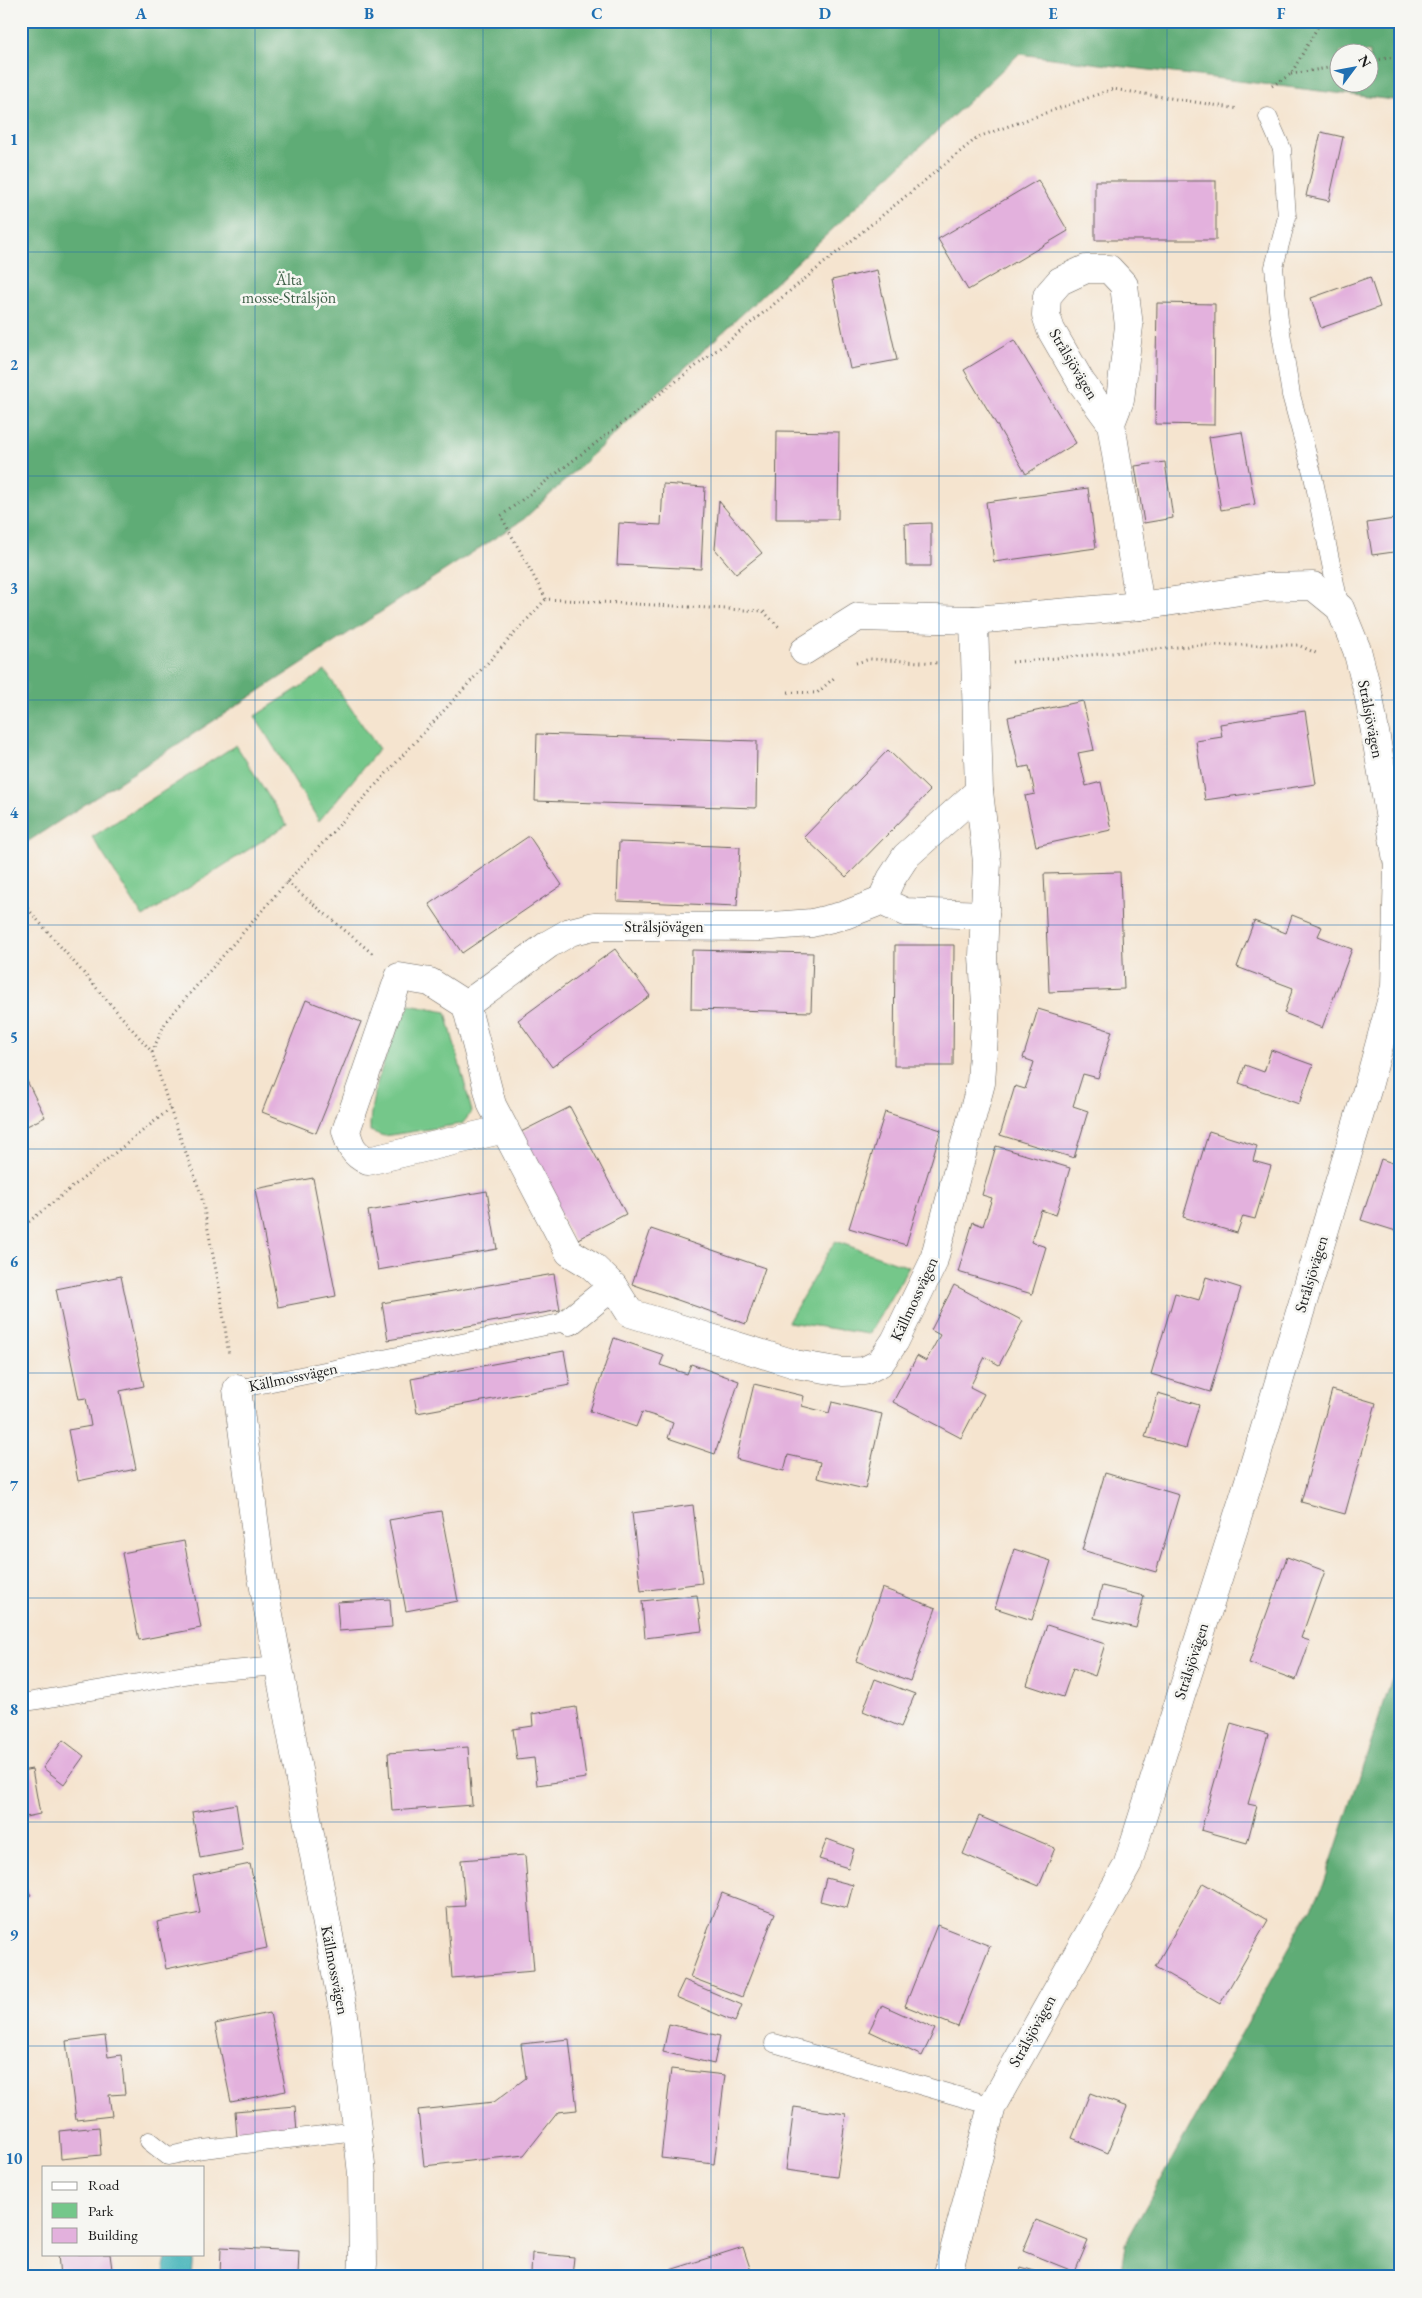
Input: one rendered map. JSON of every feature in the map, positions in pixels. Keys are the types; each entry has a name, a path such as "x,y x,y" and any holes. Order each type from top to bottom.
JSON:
{"street":[{"name":"Strålsjövägen","path":"1111,423 1120,400 1129,326 1124,285 1109,269 1086,269 1060,281 1047,296 1046,315 1051,330 1081,382 1111,423 1140,606"},
{"name":"Strålsjövägen","path":"804,651 858,617 974,620 1140,606 1267,587 1313,586 1340,608 1357,650 1369,697 1398,866 1395,987 1367,1090 1252,1471 1126,1866 992,2106 948,2277"},
{"path":"974,620 980,791 987,862 985,915 905,912 881,901 891,879 906,856 980,791"},
{"name":"Strålsjövägen","path":"466,1005 549,944 570,932 594,926 759,927 812,923 845,915 881,901"},
{"name":"Källmossvägen","path":"466,1005 492,1105 569,1252 592,1266 612,1286 630,1313 795,1364 843,1372 864,1371 880,1363 896,1341 932,1263 981,1083 986,1005 985,915"},
{"path":"466,1005 430,982 399,977 346,1131 350,1147 356,1155 368,1161 505,1129"},
{"name":"Källmossvägen","path":"570,1320 612,1286"},
{"name":"Källmossvägen","path":"237,1389 261,1572 344,2021 362,2174 364,2264 362,2277"}],"lane":[{"path":"1268,117 1282,149 1286,217 1274,267 1279,320 1291,395 1313,476 1340,608"},
{"name":"Källmossvägen","path":"237,1389 570,1320"},
{"path":"21,1703 196,1673 278,1666"},
{"path":"774,2043 992,2106"},
{"path":"149,2141 168,2156 203,2149 357,2131"}],"path":[{"path":"1290,74 1321,21"},
{"path":"1380,59 1401,56"},
{"path":"1267,89 1290,74 1330,68"},
{"path":"546,599 501,516 735,336 978,137 1114,89 1236,109 1268,117"},
{"path":"1236,109 1243,104"},
{"path":"546,599 763,611 804,651"},
{"path":"152,1052 166,1021 287,882 546,599"},
{"path":"853,664 870,659 975,666 1200,644 1298,645 1323,657"},
{"path":"788,692 817,693 839,672"},
{"path":"287,882 399,977"},
{"path":"21,901 152,1052 201,1194 220,1291 232,1375 237,1389"},
{"path":"21,1228 170,1108"}],"green space":[{"name":"Älta mosse-Strålsjön","path":"21,21 1401,21 1401,101 1019,54 524,519 21,846"},
{"path":"325,671 379,749 319,821 255,716"},
{"path":"236,745 287,825 143,917 92,837"},
{"path":"409,1005 446,1012 472,1112 462,1124 384,1136 370,1131 373,1099 388,1050"},
{"path":"835,1241 909,1267 869,1334 788,1322"},
{"path":"1401,1652 1401,2277 1120,2277 1125,2244 1323,1886"}],"water":[{"path":"166,2256 194,2256 192,2277 164,2277"}],"building":[{"path":"1321,132 1343,137 1329,201 1306,196"},
{"path":"1038,180 1068,231 968,290 938,239"},
{"path":"1095,181 1216,181 1216,240 1095,240"},
{"path":"877,270 897,360 850,369 832,280"},
{"path":"1370,277 1380,307 1321,328 1311,298"},
{"path":"1157,303 1215,304 1214,425 1155,424"},
{"path":"1014,340 1076,443 1026,474 964,370"},
{"path":"777,431 839,432 838,519 776,519"},
{"path":"1242,432 1255,504 1221,510 1209,437"},
{"path":"1165,462 1173,518 1144,523 1135,466"},
{"path":"663,484 705,487 701,569 617,565 619,523 661,525"},
{"path":"1088,488 1096,548 994,562 986,502"},
{"path":"719,501 762,553 736,574 715,549"},
{"path":"1401,518 1401,551 1372,555 1367,523"},
{"path":"931,523 931,566 906,566 905,524"},
{"path":"1083,701 1094,750 1078,753 1086,786 1101,782 1111,830 1036,846 1025,796 1035,794 1029,766 1019,768 1008,717"},
{"path":"1305,711 1316,784 1205,800 1196,741 1222,737 1220,724"},
{"path":"537,734 757,741 756,808 535,801"},
{"path":"888,750 930,791 846,877 804,837"},
{"path":"529,836 562,885 462,953 429,904"},
{"path":"619,842 740,847 737,906 617,901"},
{"path":"1120,872 1124,989 1049,992 1044,874"},
{"path":"1292,915 1322,927 1318,936 1352,949 1322,1028 1284,1013 1293,988 1237,967 1254,921 1286,933"},
{"path":"895,945 954,945 953,1066 894,1066"},
{"path":"615,949 650,996 552,1067 518,1020"},
{"path":"692,950 813,953 811,1012 691,1009"},
{"path":"306,1000 361,1022 316,1133 262,1112"},
{"path":"1038,1009 1112,1031 1098,1078 1083,1074 1073,1106 1088,1111 1074,1158 1000,1135 1015,1086 1025,1089 1034,1062 1023,1058"},
{"path":"1271,1050 1313,1065 1299,1104 1239,1083 1245,1065 1264,1072"},
{"path":"21,1069 45,1117 21,1129"},
{"path":"570,1107 626,1214 574,1241 519,1133"},
{"path":"885,1112 941,1130 906,1245 849,1228"},
{"path":"1209,1131 1257,1146 1253,1161 1271,1166 1255,1219 1243,1216 1237,1233 1183,1217"},
{"path":"996,1146 1070,1168 1056,1215 1041,1210 1031,1242 1046,1247 1032,1294 958,1272 973,1222 983,1226 992,1198 982,1195"},
{"path":"1381,1159 1401,1166 1401,1216 1396,1231 1361,1220"},
{"path":"313,1178 336,1296 278,1307 255,1189"},
{"path":"487,1191 497,1249 378,1270 368,1211"},
{"path":"651,1229 765,1268 746,1324 632,1284"},
{"path":"554,1274 560,1310 388,1340 382,1303"},
{"path":"121,1276 144,1386 120,1391 136,1469 78,1481 68,1430 91,1426 86,1398 79,1399 56,1289"},
{"path":"1206,1277 1241,1288 1210,1392 1151,1374 1175,1293 1199,1300"},
{"path":"954,1285 1023,1321 999,1365 985,1357 970,1387 984,1394 961,1438 893,1402 917,1356 926,1361 940,1335 931,1330"},
{"path":"614,1338 664,1355 660,1365 687,1374 691,1364 739,1381 715,1454 668,1438 673,1423 658,1417 642,1412 636,1427 590,1411"},
{"path":"564,1351 570,1385 417,1413 411,1379"},
{"path":"754,1384 804,1396 802,1406 829,1413 832,1402 882,1414 865,1489 817,1478 820,1462 788,1455 784,1471 736,1459"},
{"path":"1332,1390 1376,1403 1345,1514 1301,1502"},
{"path":"1158,1393 1199,1405 1186,1448 1145,1437"},
{"path":"1105,1473 1179,1495 1156,1572 1082,1550"},
{"path":"693,1505 702,1583 641,1591 632,1513"},
{"path":"441,1511 458,1601 406,1611 389,1520"},
{"path":"184,1541 201,1628 139,1640 122,1553"},
{"path":"1014,1549 1051,1561 1032,1620 995,1608"},
{"path":"1287,1557 1325,1571 1301,1638 1310,1641 1296,1680 1249,1663"},
{"path":"1102,1586 1144,1596 1136,1628 1094,1618"},
{"path":"882,1588 936,1608 910,1681 856,1661"},
{"path":"697,1595 702,1631 645,1638 642,1601"},
{"path":"390,1599 392,1627 339,1631 337,1602"},
{"path":"1047,1625 1105,1644 1095,1676 1073,1668 1063,1697 1027,1685"},
{"path":"875,1679 915,1694 901,1727 863,1711"},
{"path":"576,1707 586,1778 537,1785 534,1758 517,1760 513,1729 533,1726 532,1714"},
{"path":"1231,1723 1268,1734 1248,1804 1257,1806 1247,1843 1201,1830"},
{"path":"63,1740 84,1756 64,1784 43,1768"},
{"path":"468,1747 472,1805 392,1811 388,1753"},
{"path":"32,1769 40,1814 21,1818 21,1771"},
{"path":"236,1804 243,1850 200,1858 192,1812"},
{"path":"979,1816 1055,1848 1039,1886 963,1854"},
{"path":"827,1839 854,1849 848,1868 819,1859"},
{"path":"525,1855 534,1971 452,1978 447,1907 465,1906 461,1860"},
{"path":"250,1864 267,1948 166,1969 157,1922 200,1913 193,1876"},
{"path":"826,1878 853,1885 847,1908 820,1901"},
{"path":"21,1879 31,1895 21,1901"},
{"path":"1203,1883 1268,1920 1220,2004 1155,1967"},
{"path":"722,1893 775,1913 742,1997 690,1977"},
{"path":"937,1925 990,1946 958,2027 905,2006"},
{"path":"684,1980 742,2005 735,2022 676,1997"},
{"path":"882,2005 935,2029 922,2056 869,2031"},
{"path":"270,2013 286,2091 231,2102 215,2024"},
{"path":"669,2024 720,2036 714,2064 663,2052"},
{"path":"105,2036 108,2057 121,2055 125,2094 109,2095 112,2116 76,2120 66,2041"},
{"path":"569,2039 577,2110 558,2112 524,2155 424,2166 418,2110 494,2102 526,2078 521,2044"},
{"path":"671,2069 725,2075 714,2164 661,2158"},
{"path":"1090,2093 1127,2107 1108,2153 1072,2138"},
{"path":"295,2106 297,2133 237,2138 235,2111"},
{"path":"794,2107 846,2114 837,2177 786,2170"},
{"path":"99,2127 101,2155 61,2159 59,2131"},
{"path":"1036,2220 1088,2241 1075,2272 1023,2251"},
{"path":"221,2247 299,2251 298,2277 220,2277"},
{"path":"743,2247 753,2277 668,2277 667,2271"},
{"path":"532,2253 574,2257 572,2277 496,2277 497,2271 531,2274"},
{"path":"58,2256 110,2256 113,2277 60,2277"},
{"path":"1021,2267 1051,2276 1051,2277 1018,2277"}]}
